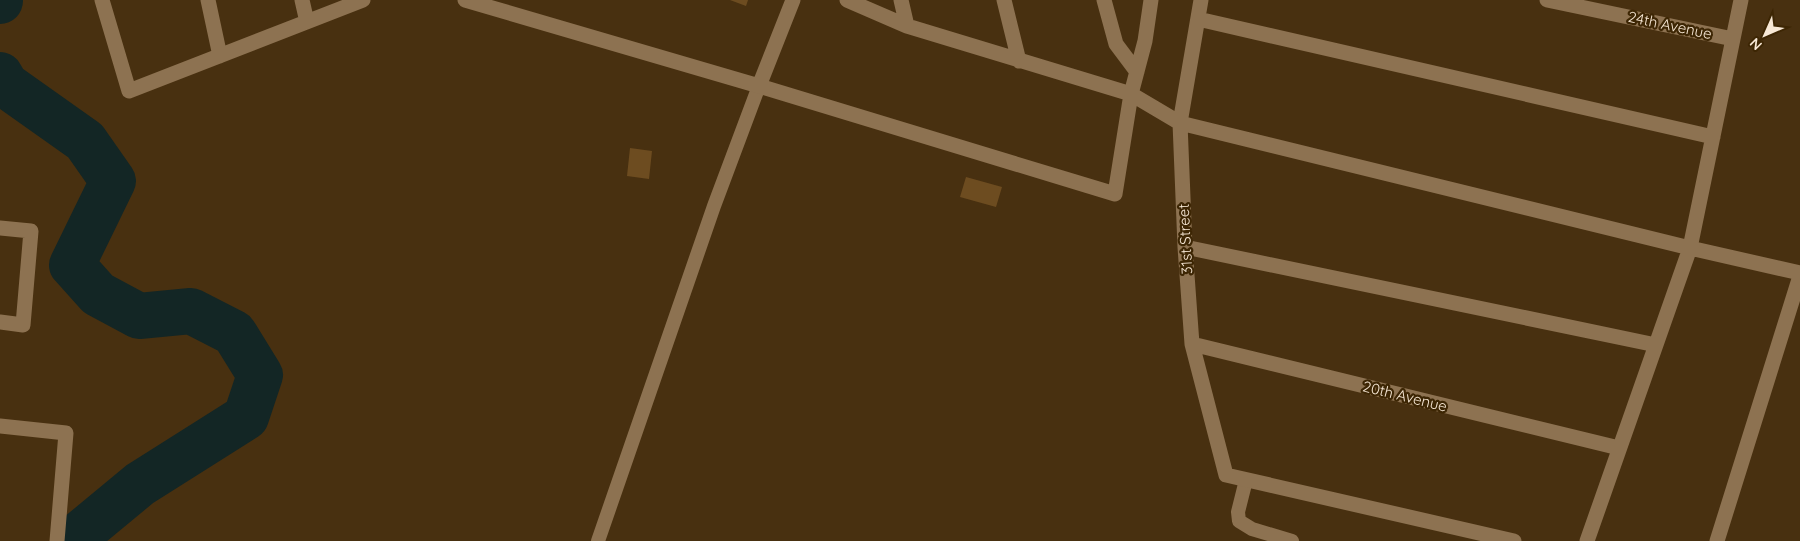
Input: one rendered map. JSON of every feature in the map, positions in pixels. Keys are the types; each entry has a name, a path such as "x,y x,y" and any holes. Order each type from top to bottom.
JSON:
{"street":[{"path":"102,0 129,91 363,0"},
{"path":"208,0 220,56"},
{"path":"302,0 307,22"},
{"path":"465,0 759,86 1115,194 1131,94 1145,40 1151,0"},
{"path":"759,86 793,0"},
{"path":"847,0 908,26 1131,94 1180,123 1800,274 1718,541"},
{"path":"901,0 908,26"},
{"path":"1004,0 1019,60"},
{"path":"1104,0 1116,44 1137,72"},
{"name":"31st Street","path":"1201,0 1180,123 1192,344 1226,475 1246,480"},
{"name":"24th Avenue","path":"1547,0 1733,39"},
{"path":"1587,541 1690,248 1741,0"},
{"path":"1198,19 1713,137"},
{"path":"0,228 30,231 23,325 0,322"},
{"path":"1186,247 1656,344"},
{"name":"20th Avenue","path":"1192,344 1619,448"},
{"path":"0,426 66,433 56,541"},
{"path":"1246,480 1514,541"}],"lane":[{"path":"598,541 710,215 759,86"},
{"path":"1246,480 1238,512 1239,520 1252,529 1292,541"}],"building":[{"path":"730,0 748,0 746,6"},
{"path":"630,148 652,151 649,179 627,176"},
{"path":"966,177 1002,187 996,207 960,197"}],"waterway":[{"path":"0,75 6,85 85,141 113,181 72,265 98,294 139,316 191,311 234,333 260,375 246,417 140,484 82,532 78,541"}]}
